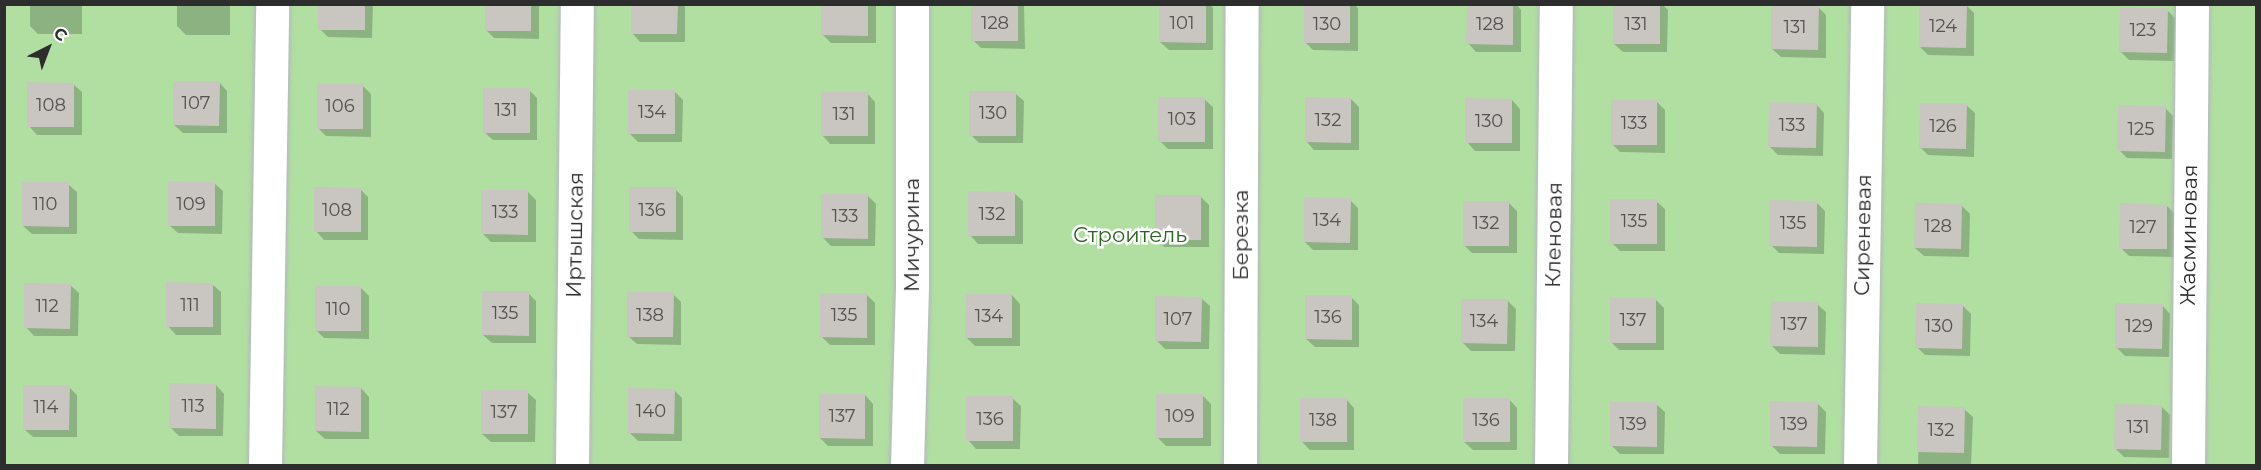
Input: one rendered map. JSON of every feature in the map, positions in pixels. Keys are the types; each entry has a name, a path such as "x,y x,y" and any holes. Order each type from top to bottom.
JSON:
{"street":[{"path":"265,465 272,4"},
{"name":"Иртышская","path":"572,465 577,4"},
{"name":"Мичурина","path":"906,465 912,284 912,4"},
{"name":"Березка","path":"1240,465 1242,4"},
{"name":"Кленовая","path":"1551,465 1556,4"},
{"name":"Сиреневая","path":"1860,465 1867,4"},
{"name":"Жасминовая","path":"2188,465 2192,4"}],"green space":[{"name":"Строитель","path":"5,5 2256,5 2256,465 5,465"}],"building":[{"path":"318,4 365,4 365,30 318,30"},
{"path":"485,4 531,4 531,31 485,31"},
{"path":"631,4 678,4 677,34 631,34"},
{"path":"821,4 868,4 868,36 821,35"},
{"path":"971,4 1018,4 1018,41 971,41"},
{"path":"1159,4 1206,4 1206,43 1159,42"},
{"path":"1304,4 1350,4 1350,43 1304,43"},
{"path":"1467,4 1513,4 1513,45 1466,44"},
{"path":"1613,4 1660,4 1660,44 1613,44"},
{"path":"1771,4 1819,5 1818,50 1771,49"},
{"path":"1919,4 1967,4 1966,48 1919,47"},
{"path":"2120,7 2168,8 2167,53 2119,52"},
{"path":"173,81 220,81 219,126 173,125"},
{"path":"27,82 74,83 74,127 27,127"},
{"path":"317,84 363,84 363,129 317,129"},
{"path":"483,88 530,88 530,133 483,133"},
{"path":"628,90 675,90 675,134 628,134"},
{"path":"969,91 1016,91 1016,136 969,136"},
{"path":"821,92 868,92 868,136 821,136"},
{"path":"1158,97 1205,97 1205,142 1158,142"},
{"path":"1305,97 1351,98 1351,143 1305,142"},
{"path":"1465,98 1512,99 1512,143 1465,143"},
{"path":"1611,100 1657,100 1657,145 1611,145"},
{"path":"1769,102 1817,103 1816,148 1768,147"},
{"path":"1920,103 1967,103 1966,149 1919,148"},
{"path":"2118,105 2166,106 2165,152 2117,151"},
{"path":"168,181 215,182 215,226 168,226"},
{"path":"22,182 69,182 69,227 22,226"},
{"path":"314,187 361,188 361,232 314,232"},
{"path":"629,187 676,187 676,232 629,232"},
{"path":"481,190 528,190 528,235 481,234"},
{"path":"968,191 1015,192 1015,236 968,236"},
{"path":"821,194 868,194 868,239 821,238"},
{"path":"1155,195 1201,195 1201,240 1155,240"},
{"path":"1304,197 1351,198 1350,243 1304,242"},
{"path":"1610,199 1657,199 1657,244 1610,244"},
{"path":"1770,200 1817,201 1817,247 1769,246"},
{"path":"1463,201 1509,201 1509,246 1463,246"},
{"path":"1915,203 1962,204 1961,249 1914,248"},
{"path":"2120,203 2167,205 2167,249 2119,249"},
{"path":"166,282 213,283 213,327 166,327"},
{"path":"24,283 71,284 70,329 24,328"},
{"path":"315,286 361,286 361,331 315,331"},
{"path":"482,291 529,291 529,336 482,335"},
{"path":"627,292 674,292 673,337 627,337"},
{"path":"820,293 867,293 867,338 820,337"},
{"path":"966,294 1012,294 1012,338 965,338"},
{"path":"1305,295 1352,295 1352,340 1305,339"},
{"path":"1155,296 1202,297 1201,342 1155,341"},
{"path":"1610,298 1656,298 1656,343 1610,343"},
{"path":"1461,299 1508,299 1507,344 1461,343"},
{"path":"1771,301 1818,302 1818,347 1770,346"},
{"path":"1916,303 1963,304 1962,349 1915,348"},
{"path":"2115,303 2163,304 2162,349 2115,348"},
{"path":"170,383 216,384 216,429 169,428"},
{"path":"23,385 70,385 69,430 23,430"},
{"path":"315,386 361,387 361,432 315,431"},
{"path":"628,388 675,389 674,434 628,433"},
{"path":"481,390 528,390 528,434 481,434"},
{"path":"819,394 865,394 865,439 819,438"},
{"path":"1156,394 1203,394 1203,438 1156,438"},
{"path":"966,396 1013,396 1013,441 966,441"},
{"path":"1300,398 1347,398 1347,442 1300,442"},
{"path":"1463,398 1510,398 1510,442 1463,442"},
{"path":"1770,401 1818,402 1817,447 1770,446"},
{"path":"1610,402 1657,402 1657,447 1610,446"},
{"path":"2115,404 2162,405 2161,450 2114,449"},
{"path":"1918,406 1965,407 1964,453 1917,452"}]}
